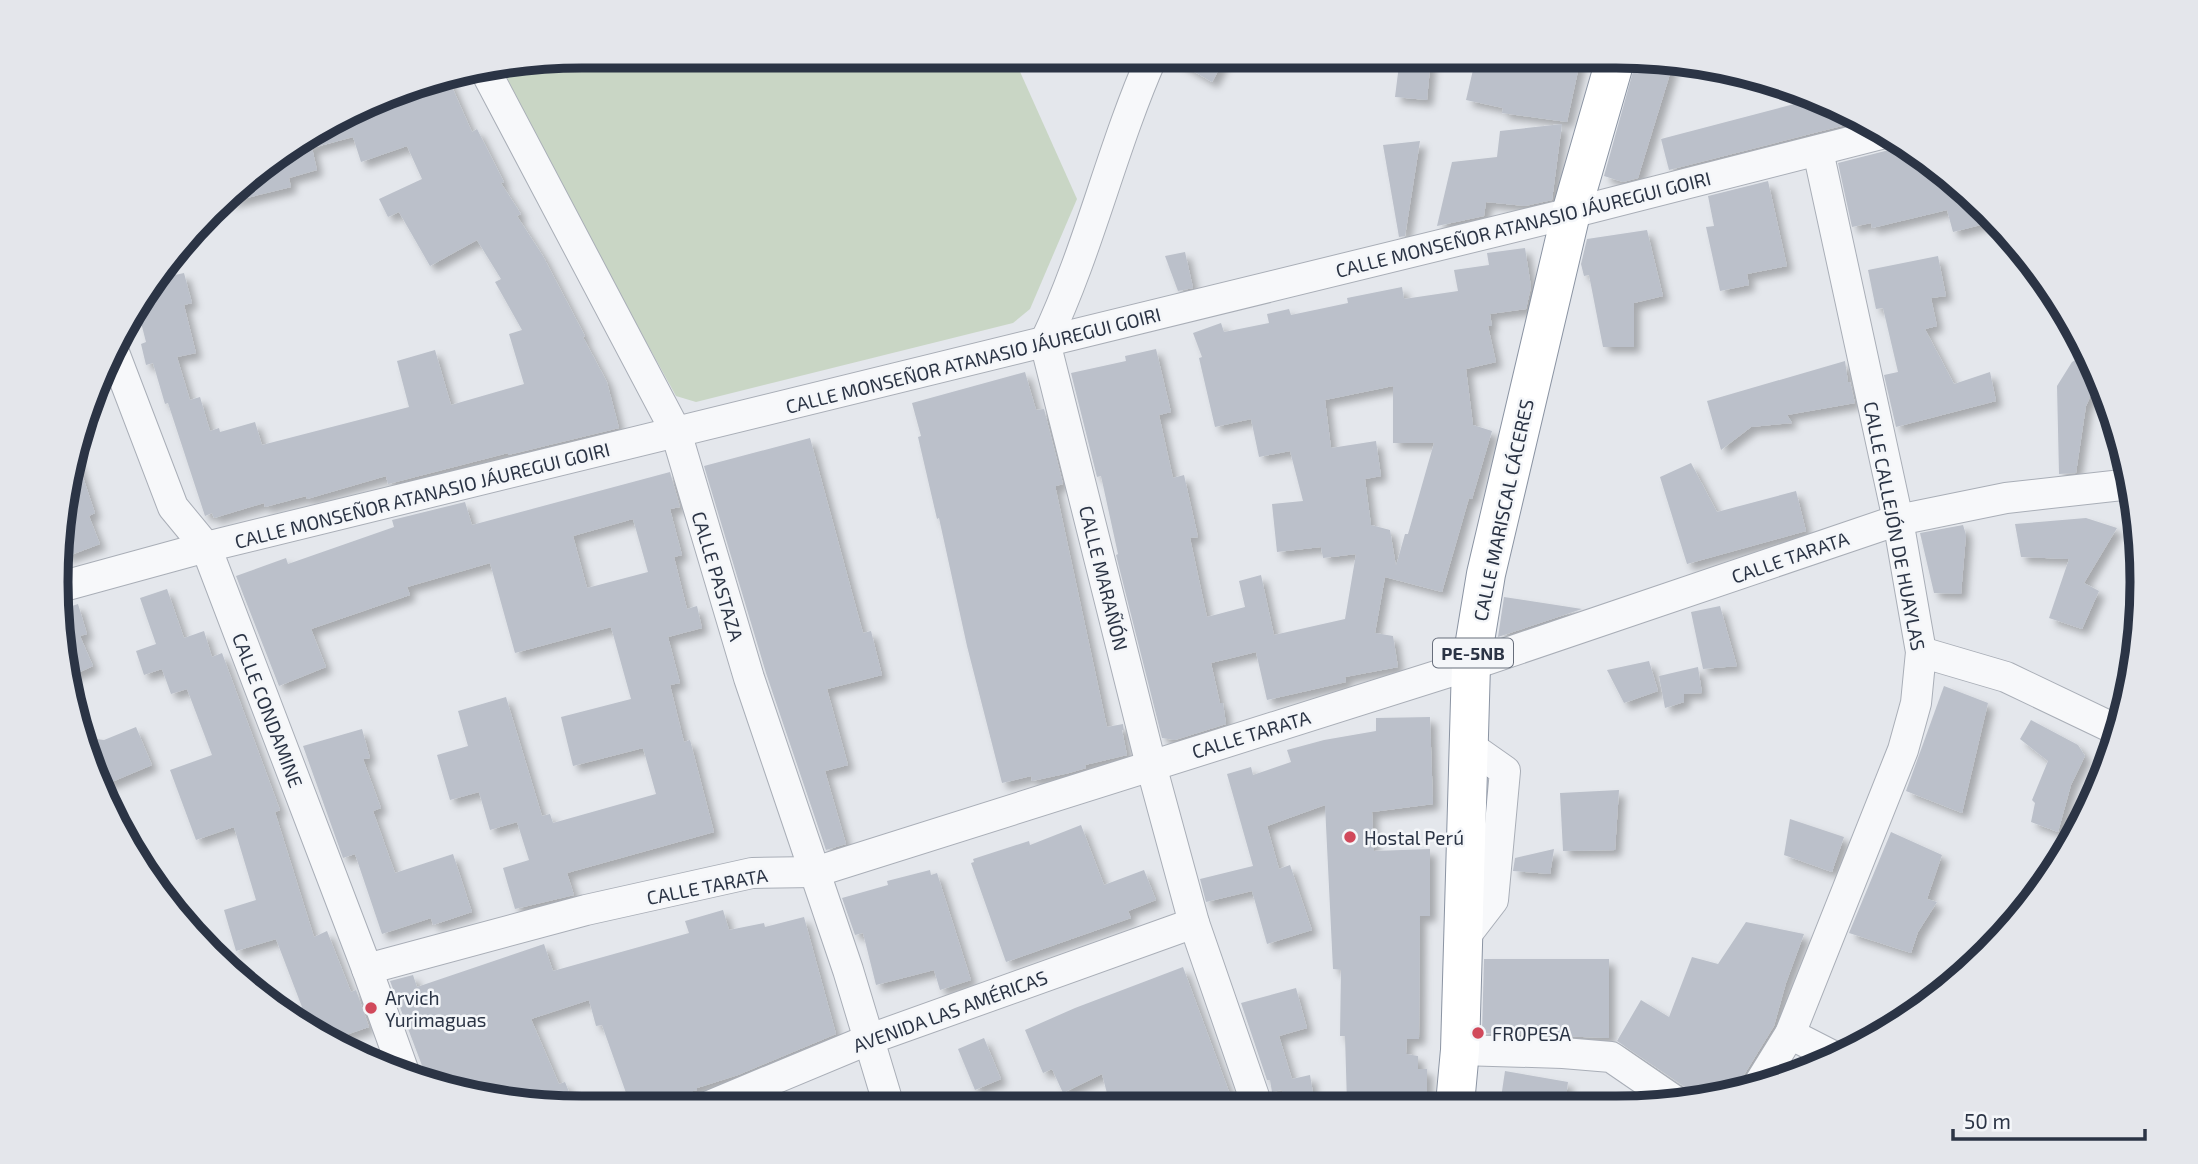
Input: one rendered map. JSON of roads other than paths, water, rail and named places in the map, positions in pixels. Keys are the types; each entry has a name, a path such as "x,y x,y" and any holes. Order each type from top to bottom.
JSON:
{"highway":[{"name":"PE-5NB","path":"1571,213 1613,68"},
{"name":"CALLE MARISCAL CÁCERES","path":"1456,1096 1460,1050 1471,665 1486,574 1571,213"}],"street":[{"path":"1045,342 1062,308 1132,102 1147,68"},
{"name":"CALLE PASTAZA","path":"489,77 676,432 749,678 870,1039 886,1096"},
{"name":"CALLE MONSEÑOR ATANASIO JÁUREGUI GOIRI","path":"68,585 206,547 1571,213 1872,136"},
{"name":"CALLE CALLEJÓN DE HUAYLAS","path":"1766,1073 1790,1034 1903,750 1916,703 1921,652 1898,520 1818,151"},
{"name":"CALLE MARAÑÓN","path":"1045,342 1151,765 1195,923 1254,1096"},
{"name":"CALLE CONDAMINE","path":"118,362 173,507 206,547 400,1062"},
{"name":"CALLE TARATA","path":"367,969 586,910 752,873 815,872 1471,665 1898,520 2006,498 2120,485"},
{"path":"1921,652 2006,677 2108,727"},
{"name":"AVENIDA LAS AMÉRICAS","path":"733,1096 870,1039 1195,923"},
{"path":"1790,1034 1824,1052"},
{"path":"1460,1050 1611,1057 1663,1093"}],"place":[{"name":"Hostal Perú","path":"1350,837"},
{"name":"Arvich Yurimaguas","path":"371,1008"},
{"name":"FROPESA","path":"1478,1033"}]}
